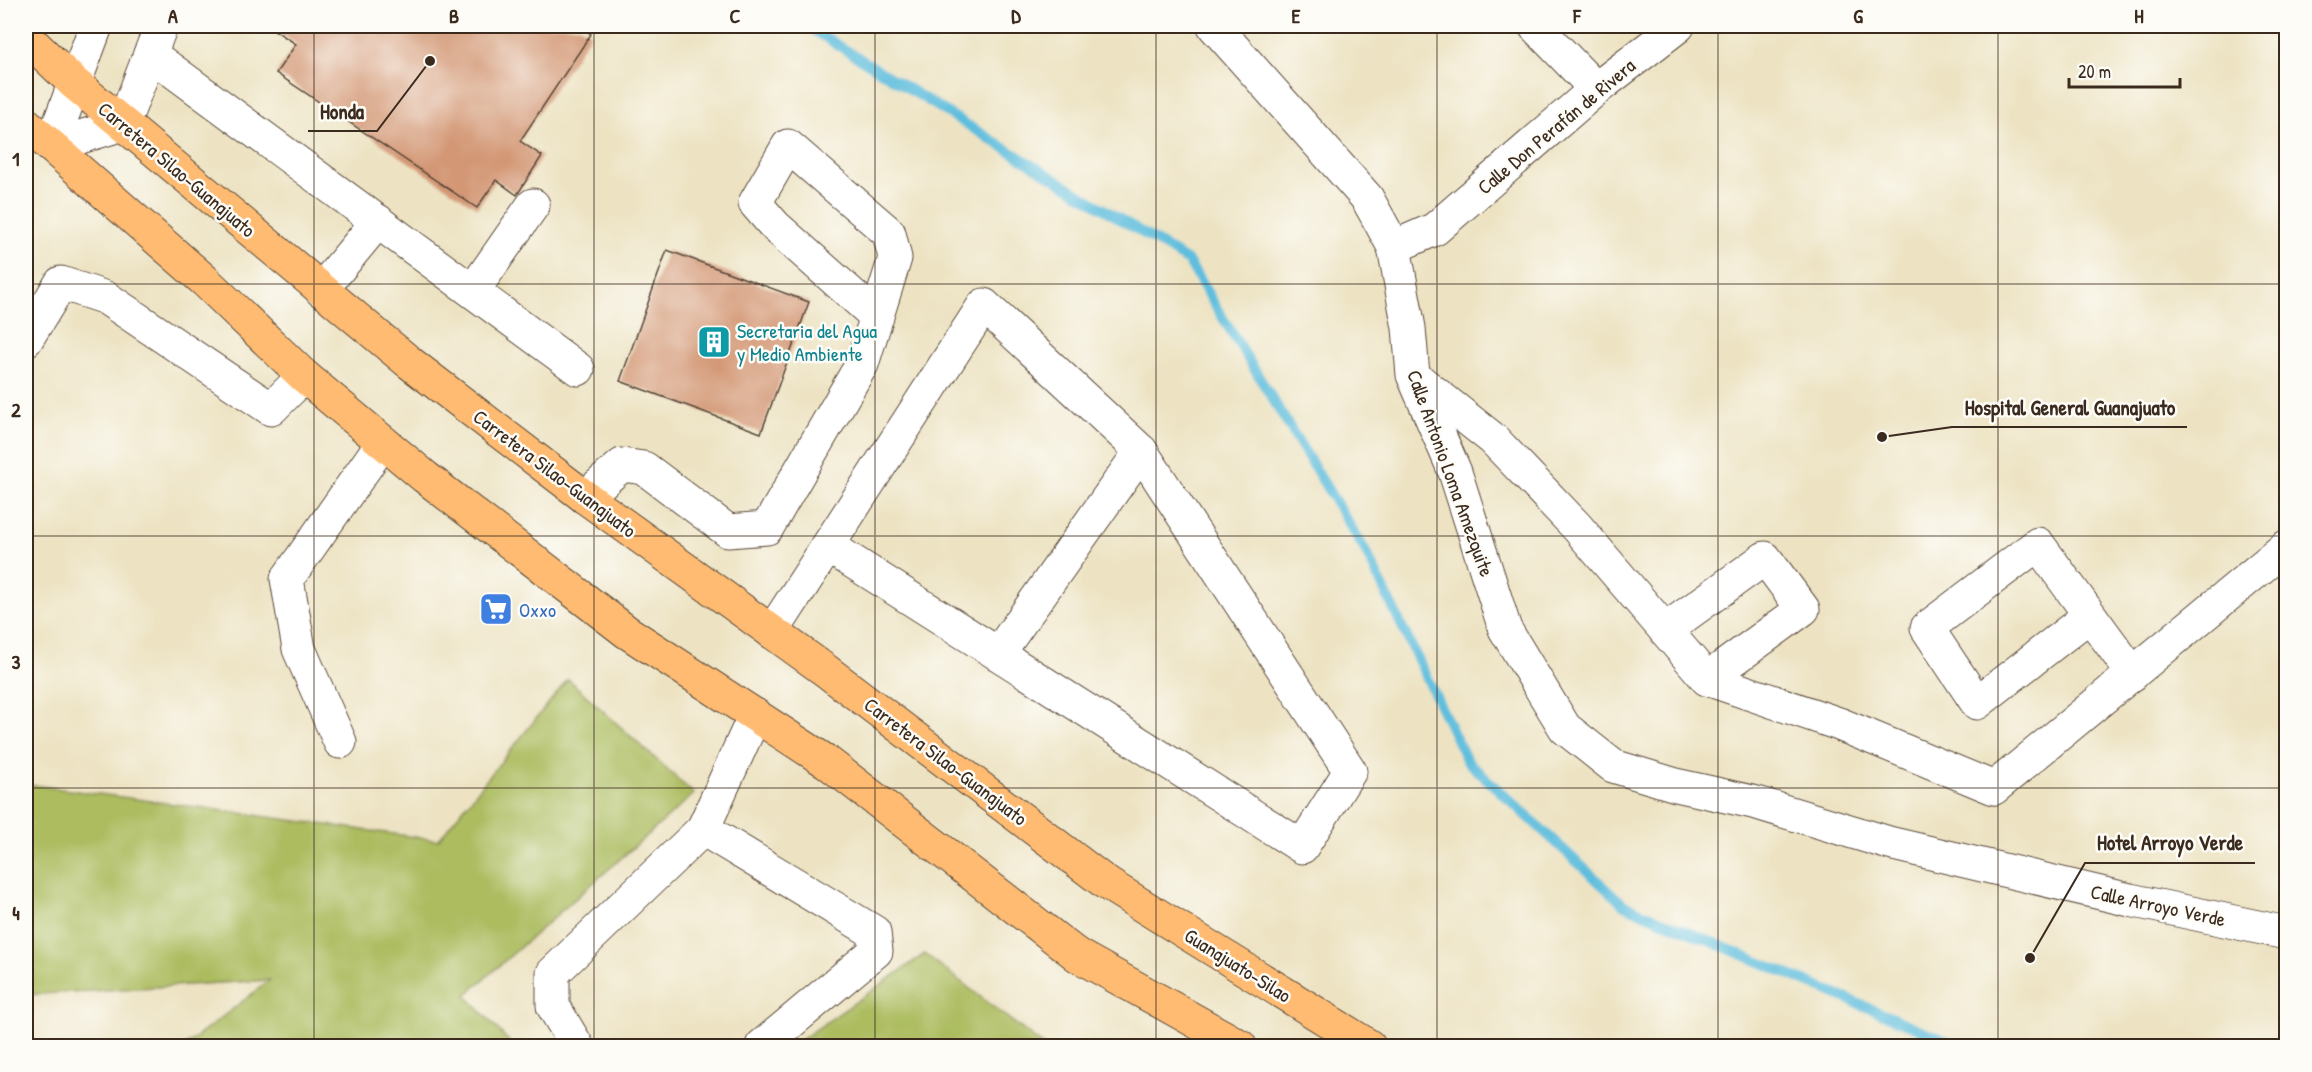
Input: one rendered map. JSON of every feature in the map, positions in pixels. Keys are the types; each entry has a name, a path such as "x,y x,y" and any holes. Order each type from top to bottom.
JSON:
{"main road":[{"name":"Carretera Silao-Guanajuato","path":"26,37 74,83 410,363 585,497 772,632 1106,882"},
{"path":"26,124 204,280 304,376 426,477 627,632 827,762 1077,955 1239,1047"},
{"name":"Guanajuato-Silao","path":"1106,882 1369,1047"}],"street":[{"path":"51,146 96,26"},
{"name":"Calle Antonio Loma Amezquite","path":"1214,26 1367,198 1394,247 1410,328 1413,375 1455,472 1505,629 1565,728 1612,766 1676,785 1756,803 1889,843"},
{"path":"1535,26 1596,89"},
{"name":"Calle Don Perafán de Rivera","path":"1394,247 1435,229 1596,89 1678,26"},
{"path":"51,146 123,124 155,40 378,221 578,369"},
{"path":"585,497 622,465 644,468 728,531 767,528 862,364 877,317 895,258 889,234 788,146 755,203 775,226 877,317"},
{"path":"474,291 533,205"},
{"path":"321,290 378,221"},
{"path":"26,340 61,283 106,298 271,409 304,376"},
{"path":"772,632 984,305 1141,451 1350,771 1302,847 828,546"},
{"path":"1413,375 1492,439 1577,527 1707,678 1839,724 1994,788 2286,547"},
{"path":"340,742 299,649 287,579 383,442"},
{"path":"998,654 1141,451"},
{"path":"2090,615 1977,703 1927,628 2038,544 2090,615 2133,674"},
{"path":"1665,630 1765,558 1803,609 1707,678"},
{"path":"577,1047 554,1006 554,973 703,829 755,715"},
{"path":"703,829 874,932 876,951 762,1047"},
{"name":"Calle Arroyo Verde","path":"1889,843 2130,900 2286,933"}],"green space":[{"path":"568,679 694,794 466,995 513,1046 185,1046 270,980 26,995 26,784 438,840"},
{"path":"925,954 1044,1046 792,1046"}],"building":[{"path":"268,26 579,26 591,34 520,141 542,156 517,195 496,180 477,208 276,73 296,44"},
{"name":"Secretaria del Agua y Medio Ambiente","path":"667,250 809,302 761,433 620,381"}],"waterway":[{"path":"807,26 1188,261 1365,550 1467,761 1624,905 1959,1046"}],"place":[{"name":"Honda","path":"430,61"},
{"name":"Secretaria del Agua y Medio Ambiente","path":"714,342"},
{"name":"Hospital General Guanajuato","path":"1882,437"},
{"name":"Oxxo","path":"496,609"},
{"name":"Hotel Arroyo Verde","path":"2030,958"}]}
